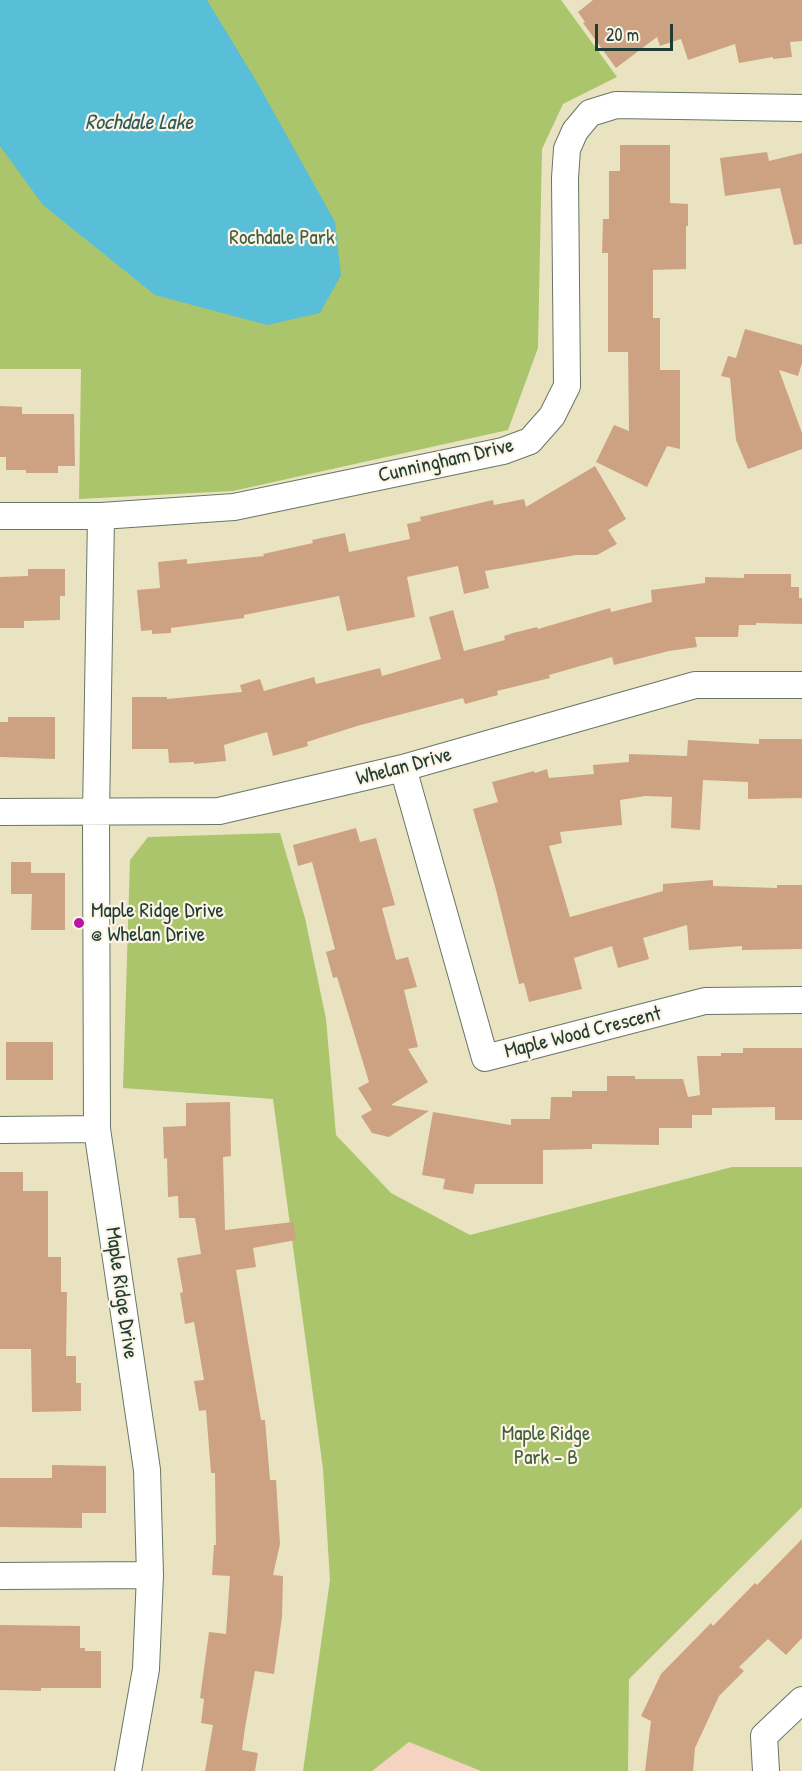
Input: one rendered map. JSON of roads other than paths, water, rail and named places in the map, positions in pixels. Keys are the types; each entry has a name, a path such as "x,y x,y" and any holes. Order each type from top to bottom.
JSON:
{"street":[{"name":"Cunningham Drive","path":"0,516 100,516 234,507 503,451 530,441 552,416 567,386 565,178 567,149 574,131 590,112 616,105 802,108"},
{"path":"96,813 100,516"},
{"name":"Whelan Drive","path":"0,812 219,812 403,768 695,685 802,685"},
{"name":"Maple Wood Crescent","path":"403,768 485,1058 705,1001 802,1000"},
{"name":"Maple Ridge Drive","path":"96,813 97,1129 147,1470 150,1575 146,1669 128,1771"},
{"path":"0,1130 97,1129"},
{"path":"0,1576 150,1575"},
{"path":"766,1771 764,1736 802,1700"}],"water":[{"name":"Rochdale Lake","path":"0,0 207,0 258,84 335,222 341,275 320,313 267,325 155,295 43,205 0,146"}],"place":[{"name":"Maple Ridge Drive @ Whelan Drive","path":"79,923"}],"park label":[{"name":"Rochdale Park","path":"282,238"},
{"name":"Maple Ridge Park - B","path":"546,1446"}]}
